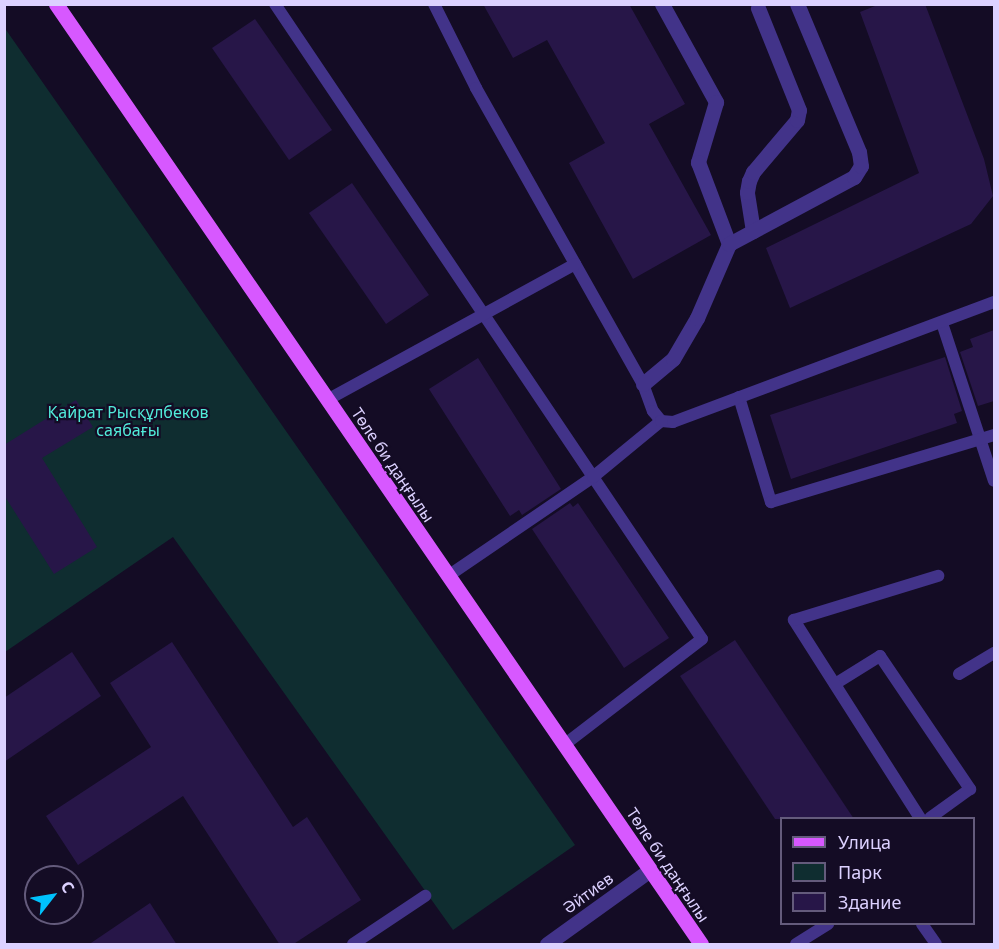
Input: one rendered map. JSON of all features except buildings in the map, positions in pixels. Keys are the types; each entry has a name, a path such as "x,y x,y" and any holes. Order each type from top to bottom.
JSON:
{"main road":[{"name":"Төле би даңғылы","path":"56,4 701,945"}],"street":[{"path":"662,4 716,102 698,162 729,244"},
{"path":"643,384 673,359 697,318 729,244 854,177 861,166 859,152 796,4"},
{"path":"753,231 747,192 749,181 753,172 798,120 799,110 761,6"},
{"name":"Әйтиев","path":"547,945 650,870"}],"lane":[{"path":"275,4 702,639 564,745"},
{"path":"434,4 476,88 643,384 653,411 661,421"},
{"path":"327,400 575,264"},
{"path":"448,576 593,477 661,421 673,422 994,302"},
{"path":"942,323 994,481"},
{"path":"739,397 771,502 994,435"},
{"path":"919,817 794,621 938,576"},
{"path":"960,674 994,653"},
{"path":"834,684 880,656 970,789 933,817"},
{"path":"354,945 425,896"},
{"path":"796,945 826,925"},
{"path":"923,925 936,945"}],"green space":[{"name":"Қайрат Рысқұлбеков саябағы","path":"4,27 575,845 453,930 173,537 5,652"}]}
